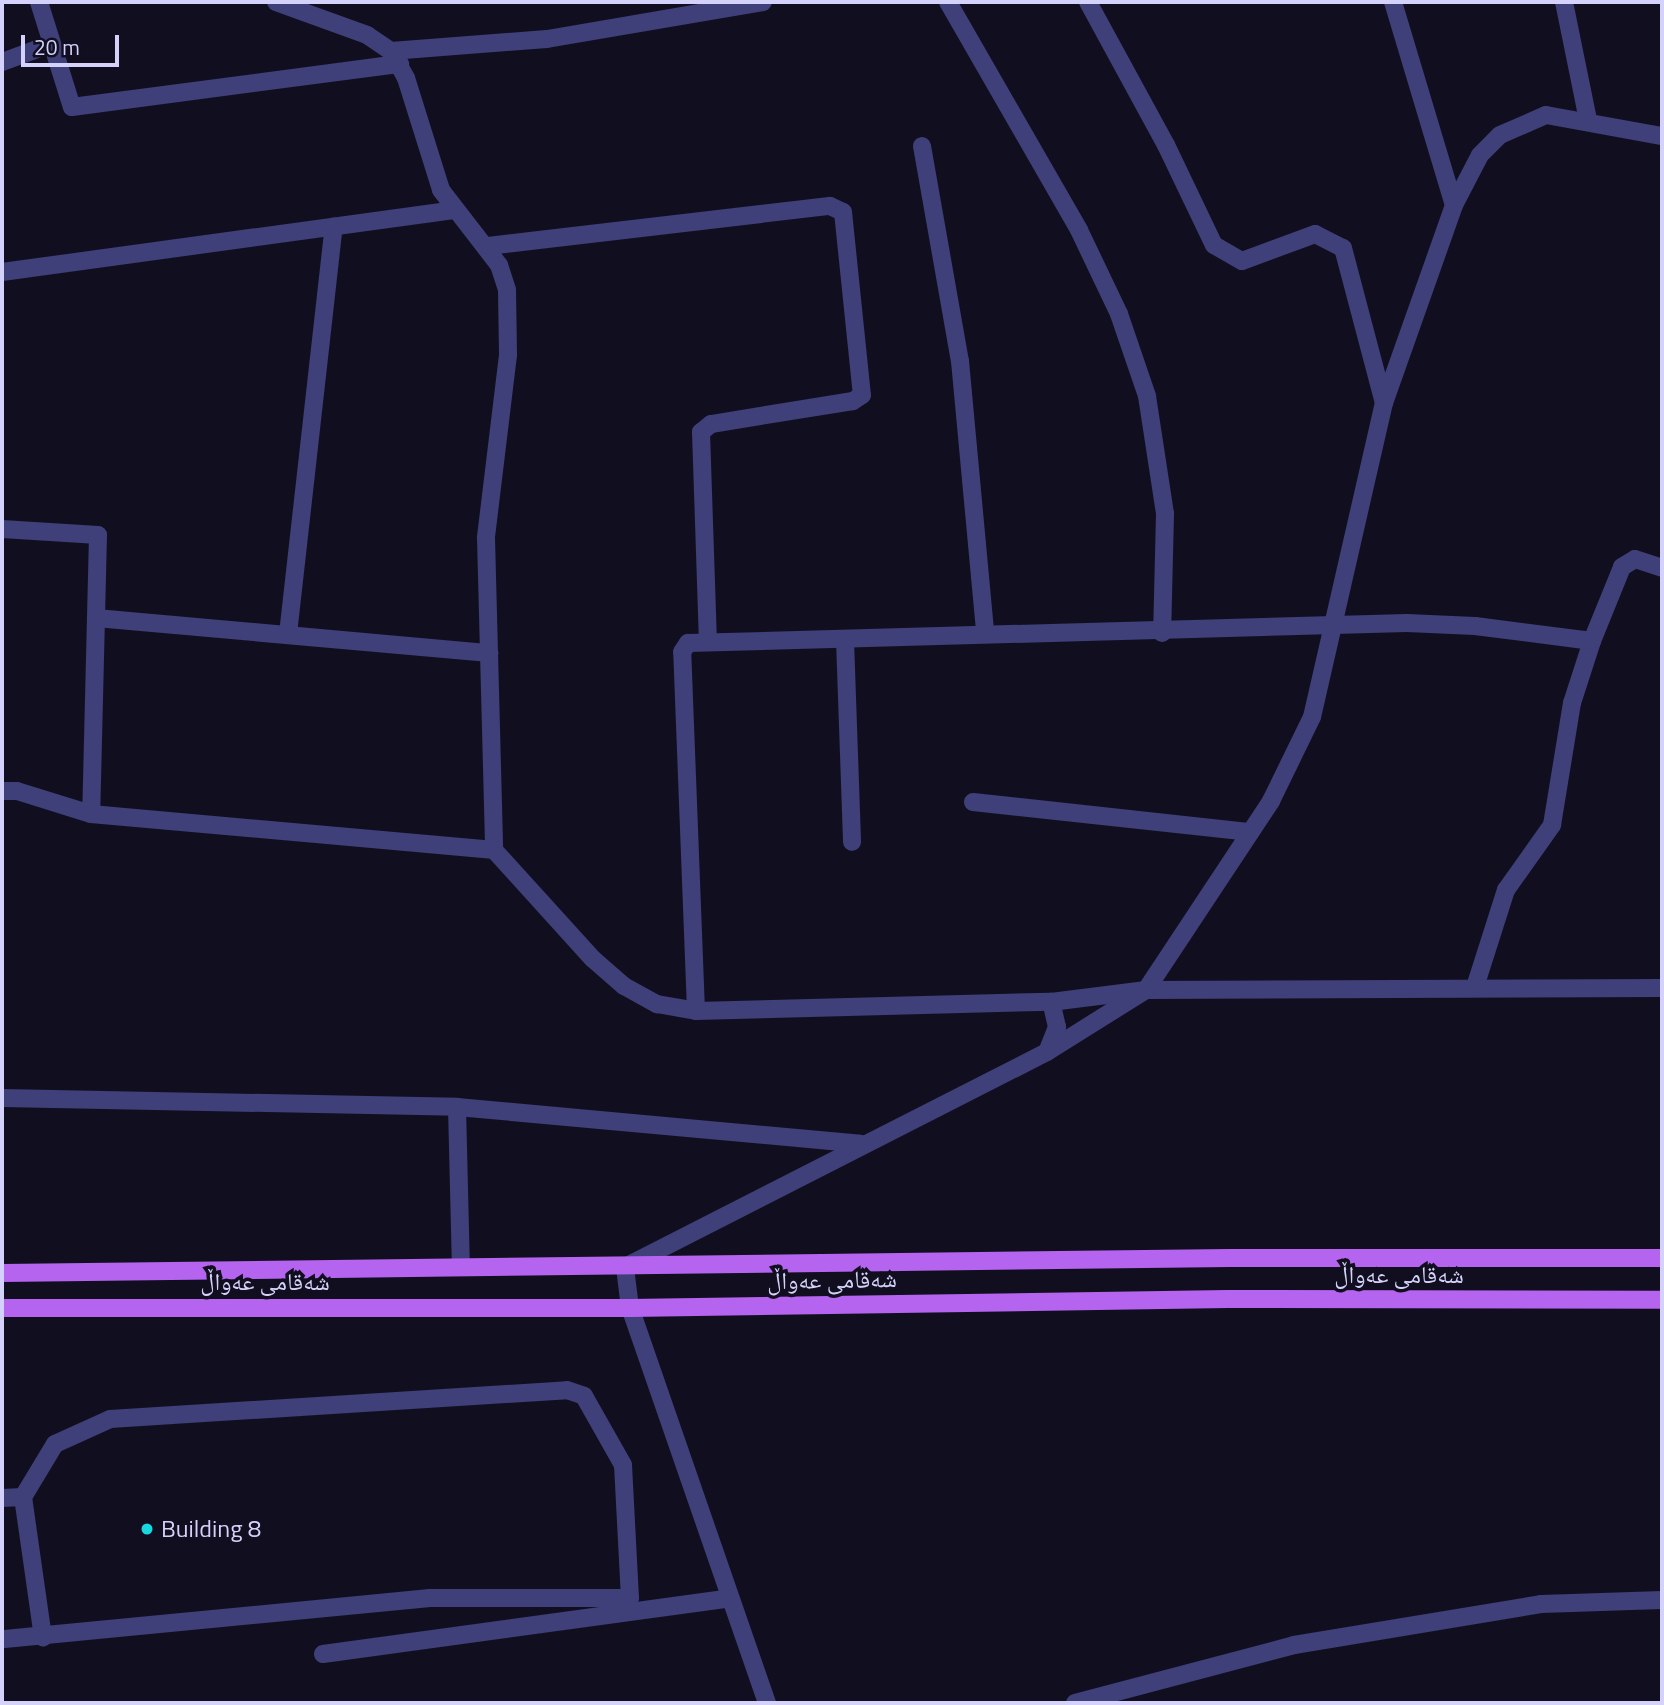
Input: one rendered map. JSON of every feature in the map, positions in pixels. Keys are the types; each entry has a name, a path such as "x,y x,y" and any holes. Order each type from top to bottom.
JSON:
{"main road":[{"name":"شەقامی عەواڵ","path":"2,1273 1230,1258 1662,1258"},
{"name":"شەقامی عەواڵ","path":"2,1308 630,1308 1228,1299 1662,1300"}],"street":[{"path":"39,2 72,107 396,58 547,39 760,2"},
{"path":"276,2 367,35 396,58 432,169 454,210 488,246 507,290 509,318 486,538 494,850 593,959 624,986 657,1004 696,1012 1051,1002 1146,990 1662,988"},
{"path":"948,2 1079,230 1119,314 1147,396 1166,514 1162,632"},
{"path":"1088,2 1166,145 1214,245 1242,261 1315,234 1343,248 1384,403"},
{"path":"1392,2 1454,205"},
{"path":"1564,2 1588,120"},
{"path":"2,62 51,44"},
{"path":"767,1703 630,1308 625,1267 860,1144 1047,1052 1146,990 1250,832 1295,756 1311,717 1329,628 1384,403 1454,205 1480,155 1500,135 1546,115 1588,120 1662,136"},
{"path":"922,146 960,361 985,632"},
{"path":"488,246 830,206 843,212 862,395 853,401 711,424 701,432 708,642"},
{"path":"2,272 454,210"},
{"path":"288,634 334,227"},
{"path":"2,529 98,535 91,814"},
{"path":"1475,988 1506,890 1552,825 1572,703 1592,641 1622,567 1635,559 1662,568"},
{"path":"96,618 489,653"},
{"path":"696,1012 682,652 688,643 845,640 985,632 1329,628 1407,623 1475,626 1592,641"},
{"path":"845,640 852,842"},
{"path":"2,791 17,790 91,814 494,850"},
{"path":"973,802 1250,832"},
{"path":"1047,1052 1057,1027 1051,1002"},
{"path":"2,1098 457,1107 860,1144"},
{"path":"457,1107 461,1267"},
{"path":"2,1639 43,1639 430,1598 630,1598 623,1465 584,1396 567,1390 110,1419 55,1444 23,1497 43,1639"},
{"path":"2,1498 23,1497"},
{"path":"323,1654 730,1598"},
{"path":"1075,1703 1294,1645 1541,1604 1662,1600"}],"place":[{"name":"Building 8","path":"147,1529"}]}
